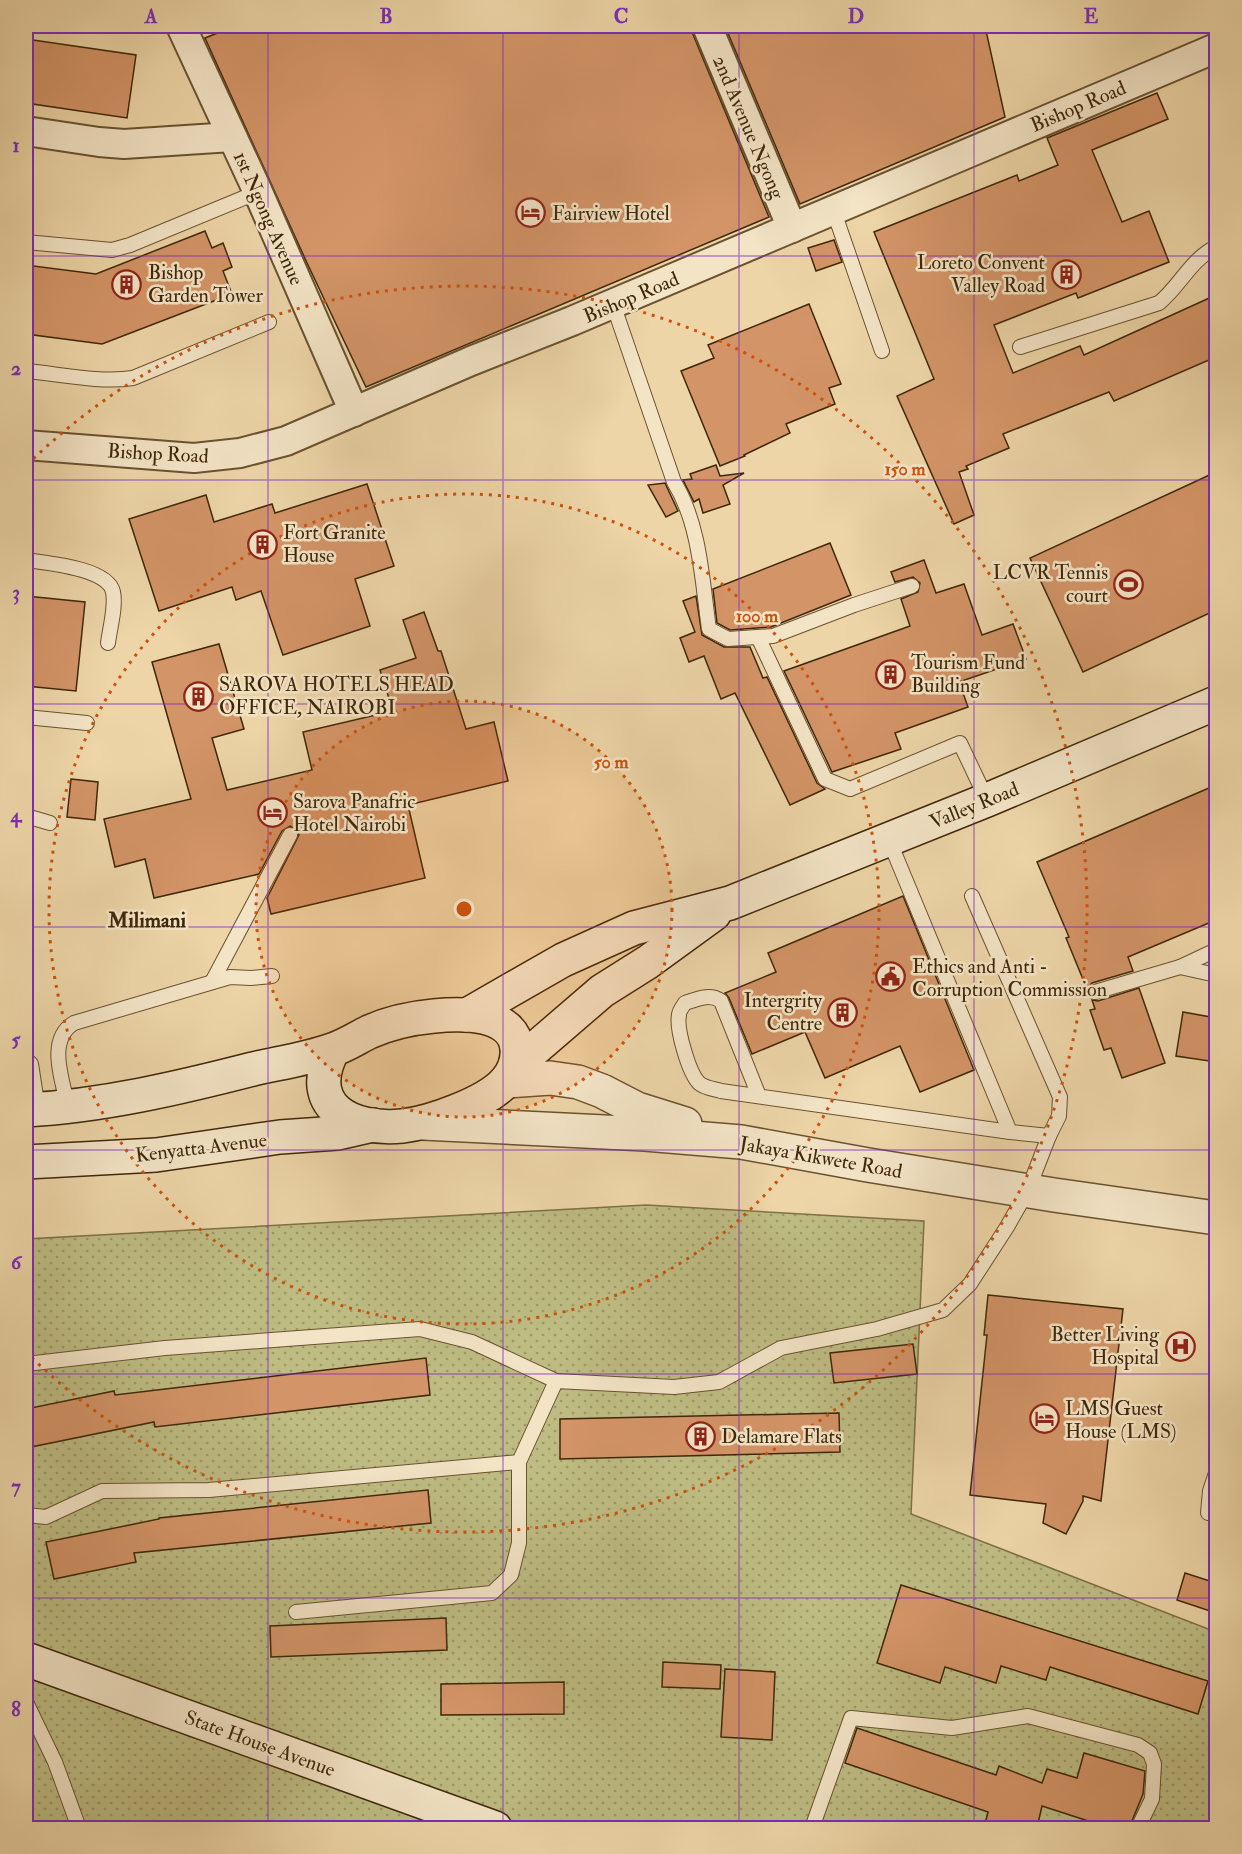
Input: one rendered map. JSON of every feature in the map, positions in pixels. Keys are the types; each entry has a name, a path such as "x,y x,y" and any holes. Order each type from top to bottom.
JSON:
{"main road":[{"name":"Valley Road","path":"467,1015 563,960 634,928 730,903 987,800 1216,703"},
{"name":"Valley Road","path":"423,1123 492,1093 602,991 648,962 730,903"},
{"path":"44,1109 174,1087 333,1050 371,1031 401,1021 436,1016 467,1015 492,1019 504,1025 513,1035 517,1049 511,1073 578,1082 637,1108 741,1142"},
{"path":"333,1050 323,1074 326,1097 334,1109 351,1119 375,1125 400,1126 423,1123"},
{"name":"Jakaya Kikwete Road","path":"423,1123 645,1134 741,1142 868,1165 1216,1218"},
{"name":"Kenyatta Avenue","path":"26,1162 156,1155 280,1137 338,1133 375,1125"},
{"name":"State House Avenue","path":"26,1659 474,1825"}],"street":[{"name":"1st Ngong Avenue","path":"181,26 258,192 354,412"},
{"name":"2nd Avenue Ngong","path":"707,26 792,228"},
{"path":"1209,26 1216,46"},
{"name":"Bishop Road","path":"26,445 194,458 240,453 286,441 1216,46"},
{"path":"26,131 124,144 232,137"}],"lane":[{"path":"26,242 112,250 258,192"},
{"path":"833,209 882,351"},
{"path":"1020,347 1159,303 1171,293 1187,270 1216,247"},
{"path":"613,304 670,471 681,493 696,538 709,629 728,639 773,636 912,586"},
{"path":"26,370 102,379 133,378 269,322"},
{"path":"26,560 84,571 100,577 111,585 114,595 108,643"},
{"path":"758,637 825,779 850,789 960,743 987,800"},
{"path":"26,717 87,723"},
{"path":"26,816 50,823"},
{"path":"212,982 290,835"},
{"path":"889,840 1010,1132"},
{"path":"26,1364 165,1348 420,1329 472,1342 556,1381 674,1387 719,1382 781,1348 877,1329 943,1310 970,1284 1028,1190 1059,1116 1060,1097 972,896"},
{"path":"1095,992 1180,967 1216,950"},
{"path":"1180,967 1216,975"},
{"path":"44,1109 59,1044 68,1027 74,1023 230,977 272,976"},
{"path":"759,1096 721,1001 715,997 703,997 685,1003 678,1014 679,1031 689,1063 699,1083 721,1091 1049,1136"},
{"path":"26,1059 31,1064 44,1109"},
{"path":"296,1612 492,1593 511,1575 519,1543 519,1462 556,1381"},
{"path":"26,1515 46,1516 102,1491 209,1490 519,1462"},
{"path":"1208,1513 1210,1491 1216,1473"},
{"path":"26,1702 55,1762 79,1828"},
{"path":"812,1828 851,1718 952,1728 1028,1716 1138,1745 1150,1753 1154,1764 1152,1798 1138,1828"}],"shaded area":[{"path":"646,1205 924,1221 911,1514 1216,1632 1216,1828 26,1828 26,1239"}],"building":[{"name":"Fairview Hotel","path":"235,26 691,26 769,217 366,387 205,38"},
{"path":"725,26 985,26 1005,117 800,204"},
{"path":"26,39 136,55 127,118 26,103"},
{"name":"Loreto Convent Valley Road","path":"1157,93 1168,119 1092,150 1122,222 1149,211 1169,262 1078,298 1076,293 994,325 1013,373 1080,346 1084,355 1216,295 1216,357 1114,401 1109,392 1003,434 1009,448 966,466 968,469 959,472 974,515 954,524 897,396 934,379 874,232 1017,175 1019,181 1058,165 1047,138"},
{"name":"Bishop Garden Tower","path":"205,231 212,248 223,243 232,267 223,271 232,294 102,344 26,334 26,265 96,274"},
{"path":"834,240 842,262 816,271 808,248"},
{"path":"809,304 841,384 829,388 835,404 786,424 790,433 720,466 681,371 714,358 708,345"},
{"path":"716,465 720,476 744,473 723,485 730,504 703,513 699,499 694,502 683,480 692,479 690,474"},
{"name":"LCVR Tennis court","path":"1216,472 1216,610 1083,672 1030,558"},
{"path":"665,483 678,511 666,517 648,485"},
{"name":"Fort Granite House","path":"367,484 394,566 355,579 370,626 283,655 261,591 236,600 232,587 159,611 129,519 206,495 214,522 272,504 275,513"},
{"path":"830,543 851,595 771,627 730,630 717,623 713,589"},
{"name":"Tourism Fund Building","path":"924,560 936,593 964,584 982,635 1013,624 1026,659 959,682 968,707 895,733 901,749 832,772 784,671 910,626 901,599 918,592 920,583 913,577 895,582 891,572"},
{"path":"26,596 85,602 76,691 26,686"},
{"path":"696,596 702,635 724,647 750,647 763,678 767,677 817,783 825,789 790,805 735,693 721,699 704,656 689,662 680,638 695,632 683,601"},
{"name":"Sarova Panafric Hotel Nairobi","path":"424,612 438,651 441,651 466,729 494,722 508,781 408,805 425,878 271,914 267,898 299,835 297,830 290,826 282,831 259,874 154,898 145,859 115,867 104,819 191,799 152,662 219,644 244,729 212,738 227,790 312,770 303,732 393,711 380,670 416,658 403,620"},
{"path":"71,779 98,782 95,820 67,817"},
{"path":"1216,785 1216,920 1128,957 1133,971 1092,983 1087,989 1066,938 1069,937 1037,862"},
{"name":"Intergrity Centre","path":"903,896 974,1070 920,1092 900,1046 825,1078 805,1032 752,1054 725,993 776,972 768,953"},
{"path":"1139,988 1165,1063 1122,1078 1111,1048 1104,1050 1090,1010 1095,1009 1092,1000 1098,1001"},
{"path":"1183,1012 1216,1018 1216,1062 1176,1056"},
{"name":"LMS Guest House (LMS)","path":"988,1295 1123,1309 1101,1501 1083,1496 1083,1501 1066,1534 1043,1523 1046,1504 970,1495 987,1335 984,1335"},
{"name":"Delamare Flats","path":"913,1344 917,1374 834,1383 830,1353"},
{"path":"426,1358 430,1395 155,1427 154,1422 26,1448 26,1409 114,1391 115,1395"},
{"name":"Delamare Flats","path":"839,1413 840,1452 560,1459 560,1419"},
{"path":"428,1490 431,1523 134,1553 136,1562 54,1579 46,1542 159,1518"},
{"path":"1185,1573 1216,1583 1216,1613 1177,1600"},
{"path":"901,1585 1208,1681 1198,1714 1050,1667 1046,1680 1001,1666 996,1683 945,1667 940,1683 877,1663"},
{"path":"446,1618 447,1650 271,1657 270,1626"},
{"path":"663,1662 721,1665 720,1689 662,1687"},
{"path":"725,1669 775,1672 772,1740 721,1737"},
{"path":"564,1682 564,1714 441,1715 441,1684"},
{"path":"857,1728 996,1775 999,1766 1042,1783 1047,1769 1077,1778 1084,1753 1145,1771 1143,1794 1129,1828 1112,1824 1110,1828 1042,1806 1037,1828 984,1828 988,1812 845,1763"}],"place":[{"name":"Fairview Hotel","path":"531,213"},
{"name":"Loreto Convent Valley Road","path":"1066,274"},
{"name":"Bishop Garden Tower","path":"127,284"},
{"name":"Fort Granite House","path":"262,544"},
{"name":"LCVR Tennis court","path":"1129,584"},
{"name":"Tourism Fund Building","path":"890,674"},
{"name":"SAROVA HOTELS HEAD OFFICE, NAIROBI","path":"198,696"},
{"name":"Sarova Panafric Hotel Nairobi","path":"272,812"},
{"name":"Ethics and Anti - Corruption Commission","path":"891,977"},
{"name":"Intergrity Centre","path":"843,1012"},
{"name":"Better Living Hospital","path":"1180,1346"},
{"name":"LMS Guest House (LMS)","path":"1044,1419"},
{"name":"Delamare Flats","path":"700,1436"}],"district":[{"name":"Milimani","path":"147,920"}]}
